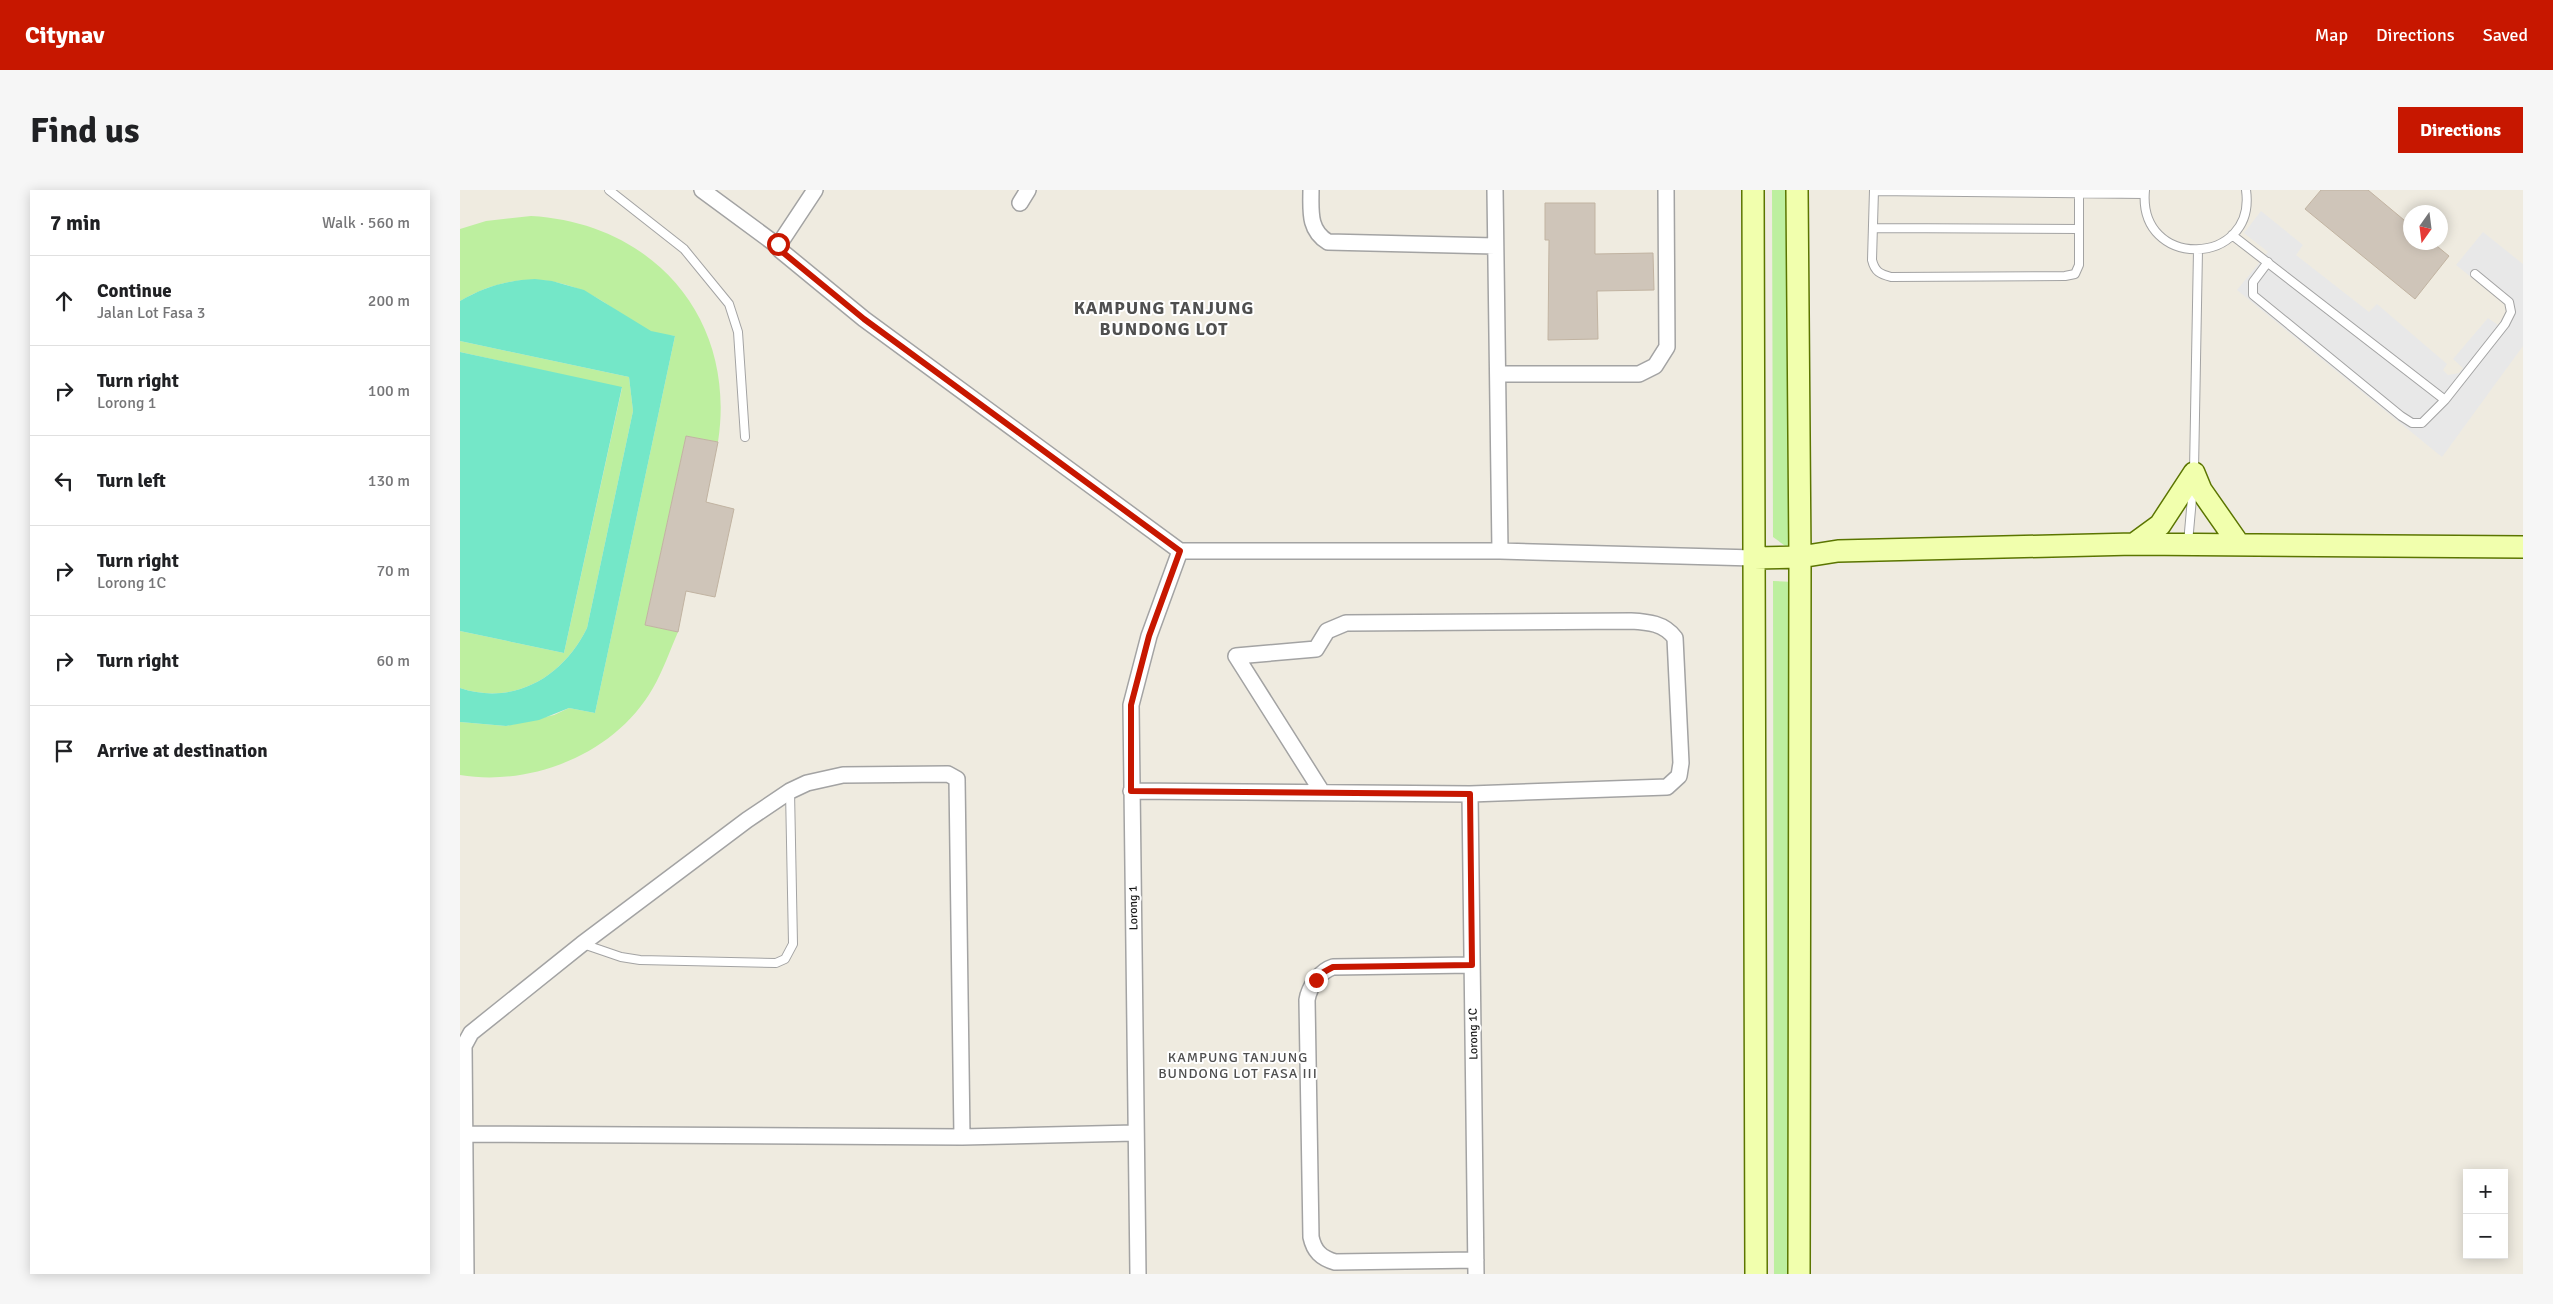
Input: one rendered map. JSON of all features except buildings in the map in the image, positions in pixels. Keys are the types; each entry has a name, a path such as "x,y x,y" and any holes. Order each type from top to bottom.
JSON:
{"main road":[{"path":"1753,190 1756,1274"},
{"path":"1797,190 1800,557 1799,1274"},
{"path":"2134,544 2160,525 2194,473"},
{"path":"2194,473 2201,490 2238,544"},
{"path":"1754,558 1800,557 1838,551 2134,544 2523,547"}],"street":[{"path":"702,190 778,246 780,250 864,319 1180,551 1500,552 1754,558"},
{"path":"778,246 815,190"},
{"path":"1020,204 1028,190"},
{"path":"1311,190 1312,223 1319,237 1328,242 1495,246"},
{"path":"1495,190 1500,552"},
{"path":"1498,374 1639,374 1656,366 1667,347 1666,190"},
{"name":"Lorong 1","path":"1138,1274 1131,705 1149,636 1180,551"},
{"path":"1131,791 1470,794 1658,789 1674,782 1679,776 1681,763 1675,638 1670,631 1654,624 1631,621 1346,623 1327,631 1316,649 1236,656 1322,792"},
{"path":"466,1274 464,1046 470,1033 582,944 747,820 790,791 807,783 843,775 948,774 957,779 962,1137"},
{"name":"Lorong 1C","path":"1470,794 1476,1267"},
{"path":"1472,965 1333,967 1322,973 1307,1000 1311,1237 1315,1250 1320,1256 1335,1262 1476,1267"},
{"path":"466,1134 962,1137 1135,1133"}],"lane":[{"path":"609,190 684,249 729,304 738,332 745,437"},
{"path":"2079,194 2079,265 2074,274 2065,276 1892,277 1880,274 1874,269 1872,260 1872,228 1874,191 2079,194 2144,192 2148,219 2156,233 2169,243 2184,250 2198,250 2220,244 2232,235 2240,225 2245,213 2246,190"},
{"path":"1872,228 2079,229"},
{"path":"2232,235 2445,400"},
{"path":"2188,544 2194,473 2198,250"},
{"path":"2268,262 2253,282 2253,295 2412,423 2422,423 2445,400 2504,324 2511,312 2510,302 2475,274"},
{"path":"582,944 621,957 640,960 781,962 789,954 793,944 790,791"}],"green space":[{"path":"1772,190 1794,190 1795,553 1773,537"},
{"path":"531,216 575,223 615,237 649,258 678,286 700,318 714,356 720,397 718,442 686,436 645,625 678,632 657,681 637,711 618,731 595,747 570,760 543,770 516,776 460,775 460,722 506,726 554,715 569,708 595,713 675,336 655,333 645,329 597,298 563,284 546,281 528,280 493,286 476,292 460,301 460,229 486,221"},
{"path":"535,279 552,281 584,290 651,331 675,336 595,713 569,708 539,720 506,726 460,722 460,688 480,693 499,693 518,690 535,683 565,661 587,628 633,411 629,377 460,341 460,301 496,285"},
{"path":"460,341 629,377 633,411 587,628 565,661 551,673 535,683 518,690 499,693 480,693 460,688 460,631 564,653 622,388 460,352"},
{"path":"460,352 622,387 564,653 460,631"},
{"path":"1773,581 1794,582 1796,1274 1774,1274"}],"shaded area":[{"path":"2261,211 2303,245 2296,255 2369,312 2377,304 2447,364 2443,370 2448,375 2459,373 2463,368 2453,359 2488,318 2498,325 2508,309 2505,304 2456,265 2483,232 2523,264 2523,346 2442,457 2237,290 2268,252 2244,233"}],"district":[{"name":"KAMPUNG TANJUNG BUNDONG LOT","path":"1164,318"},
{"name":"KAMPUNG TANJUNG BUNDONG LOT FASA III","path":"1238,1066"}],"route":[{"path":"778,244 780,250 864,319 1180,551 1149,636 1131,705 1131,791 1470,794 1472,965 1333,967 1328,968 1316,980"}]}
